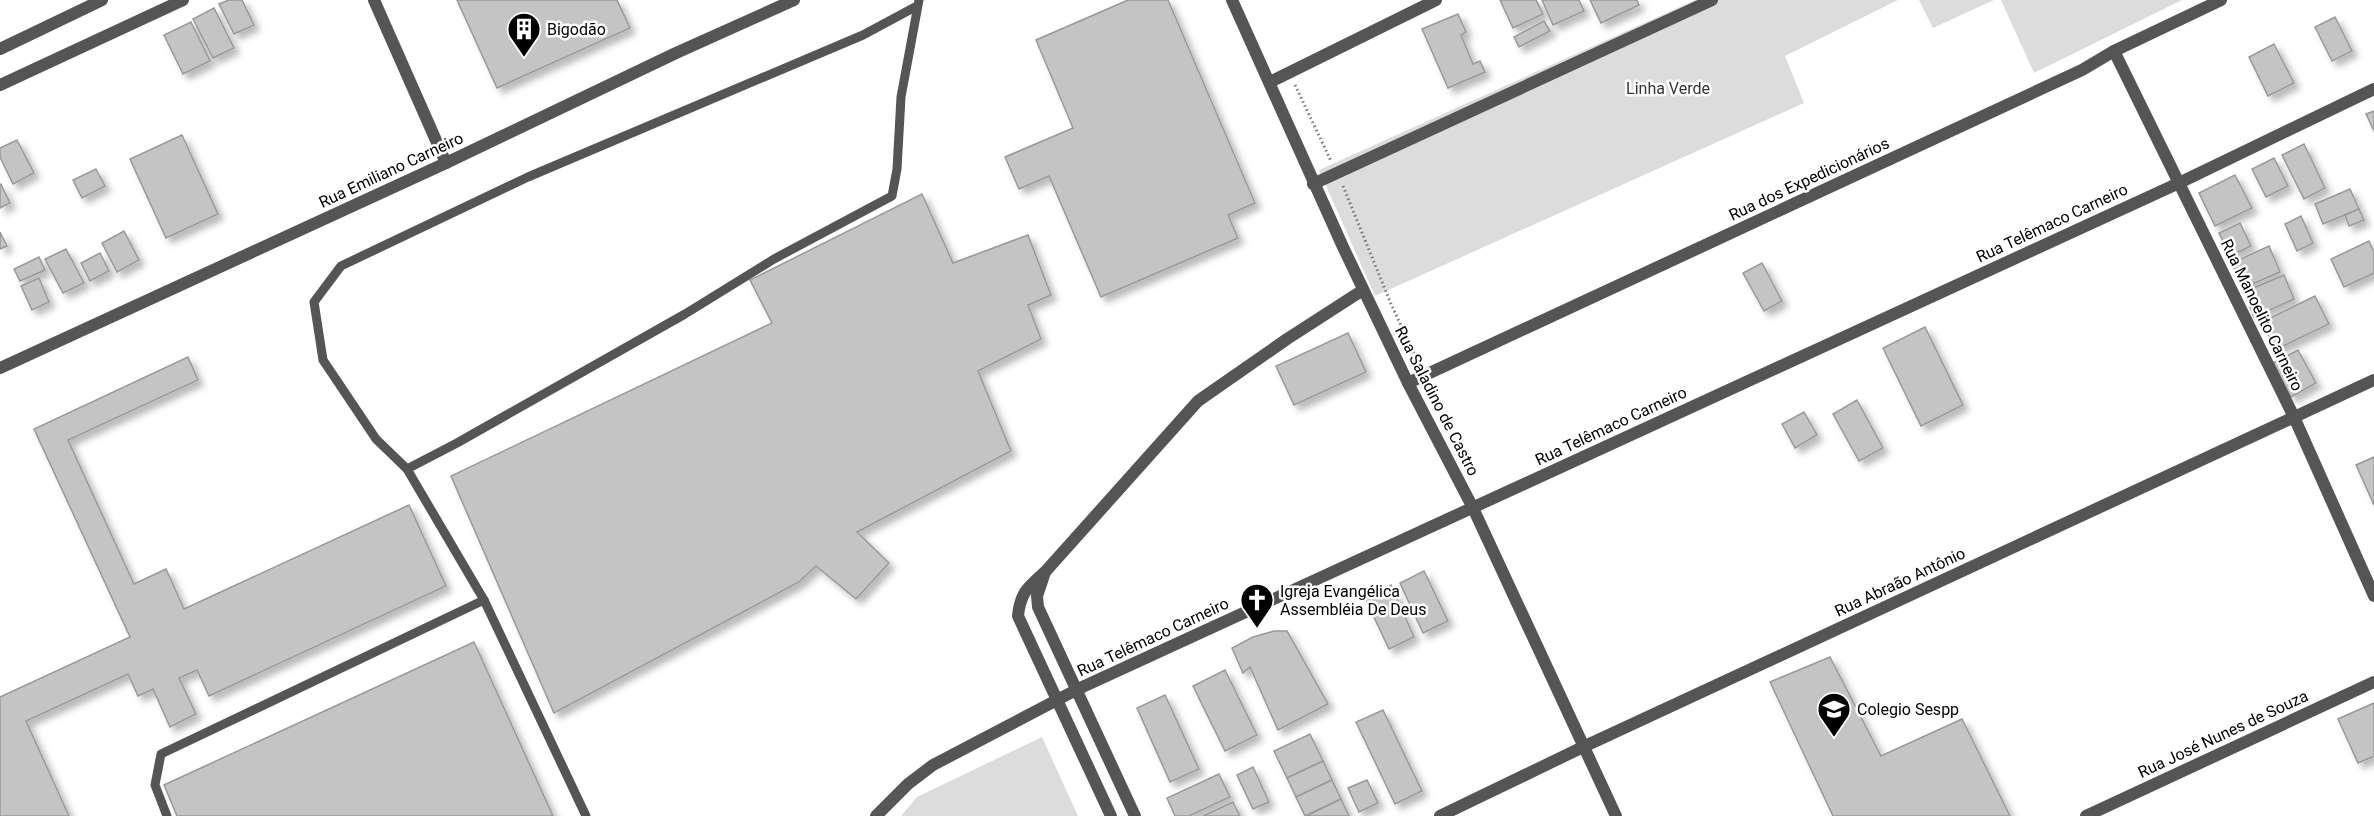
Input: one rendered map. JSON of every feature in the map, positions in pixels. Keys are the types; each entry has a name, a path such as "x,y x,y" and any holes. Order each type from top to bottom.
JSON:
{"street":[{"path":"0,49 102,0"},
{"path":"0,85 183,0"},
{"path":"374,0 446,164"},
{"name":"Rua Emiliano Carneiro","path":"0,368 446,164 676,53 794,0"},
{"name":"Rua Saladino de Castro","path":"1232,0 1313,184 1408,383 1473,508 1616,816"},
{"path":"1270,82 1436,0"},
{"path":"1313,184 1712,0"},
{"name":"Rua dos Expedicionários","path":"1408,383 2082,70 2114,51 2221,0"},
{"name":"Rua Manoelito Carneiro","path":"2114,51 2294,417 2374,596"},
{"name":"Rua Telêmaco Carneiro","path":"876,816 908,783 933,765 1078,689 2179,183 2374,89"},
{"path":"1111,816 1018,616 1019,600 1029,586 1045,572 1198,401 1363,290"},
{"name":"Rua Abraão Antônio","path":"1440,816 1583,747 2374,380"},
{"path":"1045,572 1037,596 1038,607 1135,816"},
{"name":"Rua José Nunes de Souza","path":"2086,816 2374,682"}],"lane":[{"path":"407,469 685,314 774,259 892,196 897,169 901,97 918,3"},
{"path":"586,816 484,600 407,469 376,439 323,360 314,302 341,266 528,177 863,34 918,3"},
{"path":"167,816 155,786 161,754 484,600"}],"path":[{"path":"1289,73 1337,173 1391,304 1425,376"}],"green space":[{"name":"Linha Verde","path":"1695,0 1898,0 1785,56 1804,103 1375,296 1319,170"},
{"path":"1919,0 1994,0 1933,28"},
{"path":"2001,0 2182,0 2034,73"},
{"path":"1042,737 1078,816 901,816 917,797"}],"building":[{"path":"229,0 242,0 254,25 234,34 219,4"},
{"name":"Bigodão","path":"457,0 617,0 630,28 497,88"},
{"path":"1128,0 1168,0 1255,203 1228,215 1238,238 1101,297 1049,176 1019,189 1005,157 1073,128 1036,40"},
{"path":"1500,0 1536,0 1543,14 1513,28"},
{"path":"1542,0 1579,0 1584,11 1553,25"},
{"path":"1590,0 1637,0 1639,5 1601,23"},
{"path":"214,8 234,48 213,58 193,19"},
{"path":"1458,14 1466,32 1461,35 1473,64 1480,61 1485,72 1448,88 1422,29"},
{"path":"2335,17 2352,51 2332,61 2315,27"},
{"path":"1544,21 1550,31 1519,47 1514,37"},
{"path":"191,22 210,61 183,74 164,35"},
{"path":"2274,44 2294,83 2268,96 2249,57"},
{"path":"2374,111 2374,131 2366,114"},
{"path":"182,135 218,214 166,238 130,159"},
{"path":"17,140 34,173 13,184 0,157 0,148"},
{"path":"2304,144 2325,188 2304,199 2282,155"},
{"path":"2274,158 2288,186 2266,197 2252,169"},
{"path":"96,169 105,186 82,198 73,180"},
{"path":"2235,175 2252,208 2215,226 2199,193"},
{"path":"0,185 10,203 0,208"},
{"path":"2350,189 2359,209 2323,224 2315,204"},
{"path":"922,194 953,263 1028,235 1051,295 1028,305 1041,339 978,371 1011,451 857,532 889,563 856,599 816,566 799,582 554,713 451,476 772,323 750,280"},
{"path":"2359,209 2364,220 2349,226 2345,215"},
{"path":"2301,216 2313,243 2297,251 2285,224"},
{"path":"2240,223 2251,246 2230,256 2219,233"},
{"path":"124,231 139,260 117,272 102,243"},
{"path":"0,232 7,246 0,249"},
{"path":"2369,241 2374,252 2374,273 2344,287 2331,259"},
{"path":"2269,246 2280,272 2243,288 2232,263"},
{"path":"66,249 84,283 63,293 45,259"},
{"path":"100,253 109,271 90,281 81,263"},
{"path":"39,257 45,270 20,281 14,269"},
{"path":"1762,263 1782,301 1764,311 1743,273"},
{"path":"2284,275 2294,299 2254,317 2244,292"},
{"path":"39,278 49,302 32,310 21,286"},
{"path":"2315,296 2329,324 2275,350 2262,322"},
{"path":"1925,327 1963,405 1921,426 1883,348"},
{"path":"1348,333 1366,372 1294,405 1276,366"},
{"path":"2298,350 2316,383 2291,397 2273,363"},
{"path":"188,357 198,380 68,440 134,584 166,569 184,609 409,505 446,586 209,696 197,670 179,678 196,714 170,727 153,689 138,696 128,674 26,721 69,816 0,816 0,697 130,637 34,429"},
{"path":"1857,400 1883,448 1859,461 1833,414"},
{"path":"1804,412 1817,435 1795,448 1782,424"},
{"path":"2374,457 2374,505 2356,465"},
{"path":"1424,571 1448,621 1423,633 1400,583"},
{"path":"1391,585 1414,637 1389,649 1365,598"},
{"path":"1274,631 1287,631 1328,704 1278,730 1250,667 1243,673 1232,648 1253,637"},
{"path":"474,642 553,816 177,816 164,785"},
{"name":"Colegio Sespp","path":"1830,657 1881,756 1962,719 2010,816 1833,816 1770,682"},
{"path":"1225,670 1257,735 1225,751 1193,686"},
{"path":"1165,695 1199,769 1170,782 1137,708"},
{"path":"2374,703 2374,756 2358,763 2338,719"},
{"path":"1383,710 1422,791 1395,804 1356,722"},
{"path":"1310,734 1323,761 1287,778 1274,751"},
{"path":"1323,761 1332,780 1296,797 1287,778"},
{"path":"1253,767 1269,802 1253,809 1237,775"},
{"path":"1219,774 1230,797 1189,816 1175,816 1167,798"},
{"path":"1332,780 1341,799 1305,816 1296,797"},
{"path":"1367,780 1378,803 1359,812 1348,788"},
{"path":"1341,799 1349,816 1306,816"},
{"path":"1233,802 1240,816 1203,816"}],"place":[{"name":"Bigodão","path":"524,58"},
{"name":"Igreja Evangélica Assembléia De Deus","path":"1257,629"},
{"name":"Colegio Sespp","path":"1834,738"}]}
